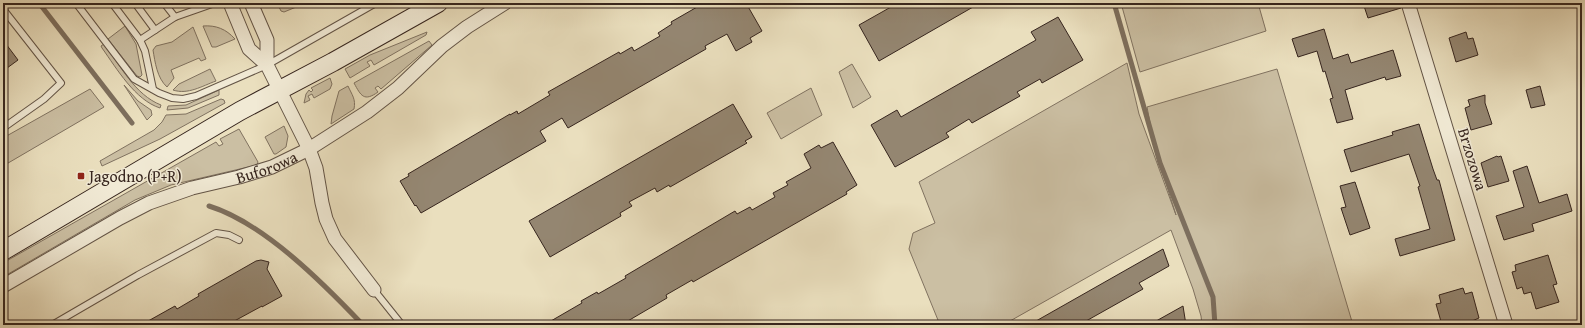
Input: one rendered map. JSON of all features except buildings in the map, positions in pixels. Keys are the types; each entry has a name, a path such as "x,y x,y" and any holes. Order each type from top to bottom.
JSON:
{"main road":[{"path":"3,251 210,128 438,3"}],"street":[{"path":"230,3 249,49 267,64"},
{"path":"251,3 267,40 267,64 309,149 316,168 326,219 335,239 374,290"},
{"name":"Buforowa","path":"3,286 120,218 149,203 192,188 239,177 272,167 309,149 367,112 398,88 442,46 467,27 505,3"},
{"name":"Brzozowa","path":"1408,3 1506,325"}],"lane":[{"path":"76,3 134,79 166,96 183,99 196,96 267,64 376,3"},
{"path":"112,3 140,40 145,51 153,89"},
{"path":"135,3 155,30"},
{"path":"164,3 175,17"},
{"path":"140,40 175,17 215,3"},
{"path":"3,9 61,83 44,99 3,128"},
{"path":"53,324 138,275 216,233 229,235 239,240"},
{"path":"374,290 402,325"}],"shaded area":[{"path":"277,3 306,3 284,12 281,11"},
{"path":"1121,3 1258,3 1266,31 1140,72"},
{"path":"125,26 136,44 142,75 140,77 137,76 108,39"},
{"path":"203,26 220,28 235,39 216,47 212,47"},
{"path":"193,27 206,59 201,61 199,58 171,70 174,78 167,87 159,75 153,50 156,46 172,42"},
{"path":"427,32 426,35 374,65 371,60 367,62 370,66 350,78 345,69 370,55"},
{"path":"429,41 432,45 381,89 378,86 375,88 378,92 369,97 361,94 354,83"},
{"path":"104,44 136,87 143,94 161,105 160,108 142,98 127,83 102,48 101,46"},
{"path":"1127,63 1139,114 1176,215 1155,149 1147,107 1277,69 1353,325 1202,325 1201,316 1193,289 1171,230 1003,325 940,325 909,249 913,233 935,223 919,182"},
{"path":"852,64 871,97 853,108 839,72"},
{"path":"210,69 216,81 190,91 173,90 179,84"},
{"path":"330,78 332,84 330,89 314,98 312,94 308,96 310,100 304,103 306,94 309,90 311,92 313,90 311,88"},
{"path":"124,85 138,101 151,110 152,115 147,120"},
{"path":"348,86 354,100 354,109 331,124 339,91"},
{"path":"811,88 822,115 781,139 767,113"},
{"path":"90,89 104,107 3,166 3,138"},
{"path":"219,90 219,95 188,108 167,110 168,106 186,105"},
{"path":"221,99 224,100 225,103 160,139 102,166 100,161 154,130 162,122 166,115 186,114"},
{"path":"284,126 288,136 286,147 274,154 265,137"},
{"path":"239,129 258,162 257,165 171,185 135,200 3,277 3,263 216,142 219,146 223,144 220,139"}],"waterway":[{"path":"39,3 132,123"},
{"path":"1114,3 1160,163 1213,297 1215,325"},
{"path":"209,206 230,214 272,240 312,274 363,325"}],"place":[{"name":"Jagodno (P+R)","path":"81,176"}]}
